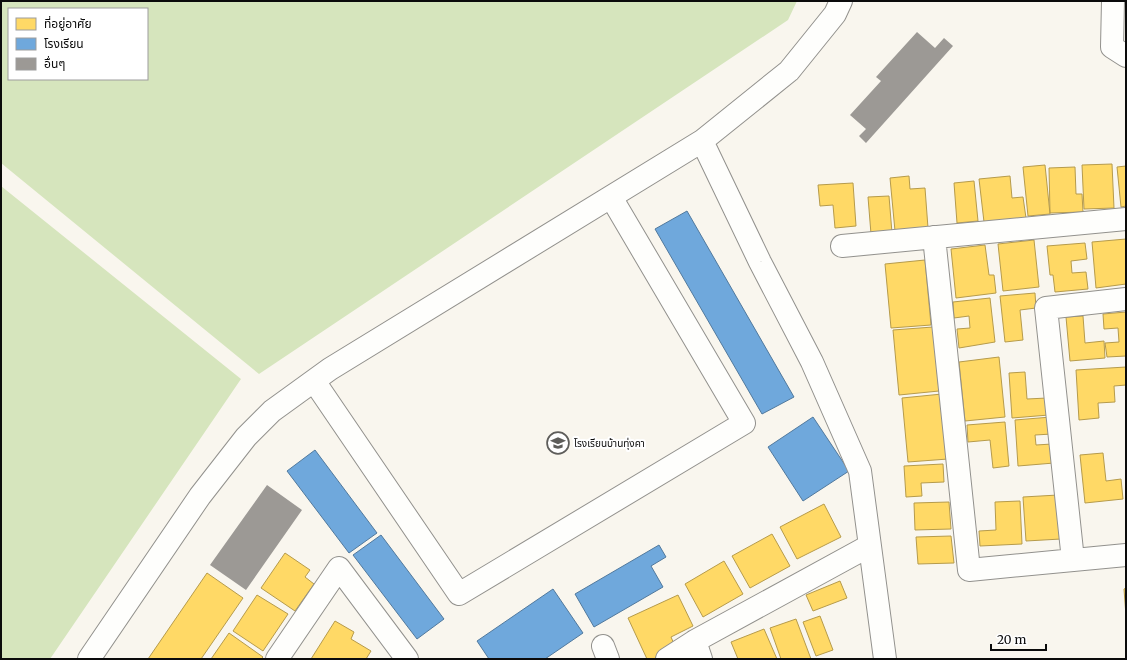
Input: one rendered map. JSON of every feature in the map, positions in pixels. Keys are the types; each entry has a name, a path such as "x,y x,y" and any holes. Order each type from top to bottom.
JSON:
{"street":[{"path":"89,659 200,496 246,437 272,411 330,369 702,141 789,71 835,14 841,1"},
{"path":"1113,1 1112,47 1126,56"},
{"path":"702,141 760,262 812,362 860,471 885,659"},
{"path":"314,381 459,594 744,423 611,197"},
{"path":"842,246 1126,219"},
{"path":"934,237 969,570 1126,555"},
{"path":"1073,560 1046,308 1126,299"},
{"path":"667,659 698,650 869,546"},
{"path":"277,659 339,568 408,659"}],"green space":[{"path":"1,1 797,1 788,20 259,374 1,163"},
{"path":"1,186 241,379 50,659 1,659"}],"building: ที่อยู่อาศัย":[{"path":"1112,164 1114,208 1084,209 1082,165"},
{"path":"1045,165 1050,214 1028,216 1023,167"},
{"path":"1126,166 1126,206 1121,207 1117,167"},
{"path":"1075,167 1076,194 1082,194 1083,212 1050,213 1049,168"},
{"path":"909,176 910,189 925,188 928,228 895,231 890,178"},
{"path":"1010,176 1012,198 1023,197 1026,218 984,222 979,179"},
{"path":"974,181 978,221 957,223 954,183"},
{"path":"853,183 856,226 835,228 833,205 820,206 818,185"},
{"path":"889,196 892,233 871,234 868,197"},
{"path":"1126,239 1126,284 1096,288 1092,242"},
{"path":"1034,240 1039,287 1003,291 998,244"},
{"path":"1085,243 1087,259 1071,261 1072,273 1086,272 1088,289 1055,292 1053,275 1050,275 1047,246"},
{"path":"985,245 989,275 994,275 996,293 956,298 951,249"},
{"path":"925,260 931,325 891,328 885,264"},
{"path":"1035,293 1036,308 1020,310 1023,340 1005,342 1000,296"},
{"path":"990,298 995,342 959,348 957,329 970,328 969,316 954,318 953,302"},
{"path":"1126,312 1126,356 1107,357 1105,343 1119,342 1118,328 1104,329 1103,314"},
{"path":"1083,316 1085,343 1104,341 1105,358 1070,361 1066,317"},
{"path":"933,327 939,391 899,395 893,330"},
{"path":"999,357 1005,417 965,421 959,362"},
{"path":"1126,367 1126,385 1114,386 1115,402 1098,403 1099,418 1079,420 1076,370"},
{"path":"1025,372 1027,399 1047,398 1049,415 1012,418 1009,373"},
{"path":"942,394 948,459 908,462 902,398"},
{"path":"1051,417 1052,434 1035,435 1036,445 1052,444 1054,463 1018,466 1015,420"},
{"path":"1005,422 1009,466 993,468 990,440 968,442 967,425"},
{"path":"1103,453 1106,481 1121,479 1123,499 1085,503 1080,455"},
{"path":"943,464 944,482 921,483 922,496 906,497 904,466"},
{"path":"1058,495 1061,539 1026,541 1023,497"},
{"path":"1020,501 1022,544 980,546 979,531 996,530 995,502"},
{"path":"949,502 951,529 915,530 914,503"},
{"path":"824,504 841,537 797,559 780,527"},
{"path":"772,534 790,566 750,588 732,556"},
{"path":"951,536 954,563 918,564 916,537"},
{"path":"285,553 310,570 305,577 314,584 295,611 261,588"},
{"path":"724,561 743,594 703,617 685,584"},
{"path":"207,573 243,598 201,659 148,659"},
{"path":"840,581 847,598 813,611 806,595"},
{"path":"1126,588 1126,616 1124,589"},
{"path":"257,595 288,614 263,651 233,631"},
{"path":"678,595 693,626 671,637 677,651 660,659 647,659 628,618"},
{"path":"820,616 833,650 816,656 803,622"},
{"path":"796,619 811,659 781,659 770,628"},
{"path":"335,621 354,632 351,639 371,651 366,659 311,659"},
{"path":"764,629 777,659 738,659 731,642"},
{"path":"229,633 263,657 261,659 211,659"}],"building: โรงเรียน":[{"path":"687,211 794,397 762,414 655,229"},
{"path":"813,417 849,471 803,501 768,447"},
{"path":"315,450 377,533 349,553 287,471"},
{"path":"381,535 444,619 417,639 353,555"},
{"path":"659,545 666,557 651,566 663,587 594,627 575,594"},
{"path":"553,589 583,633 545,659 489,659 477,641"}],"building: อื่นๆ":[{"path":"917,32 935,48 944,38 953,46 866,143 859,136 866,129 850,115 881,81 876,77"},
{"path":"267,485 302,510 246,590 210,565"}],"place":[{"name":"โรงเรียนบ้านทุ่งคา","path":"558,443"}]}
